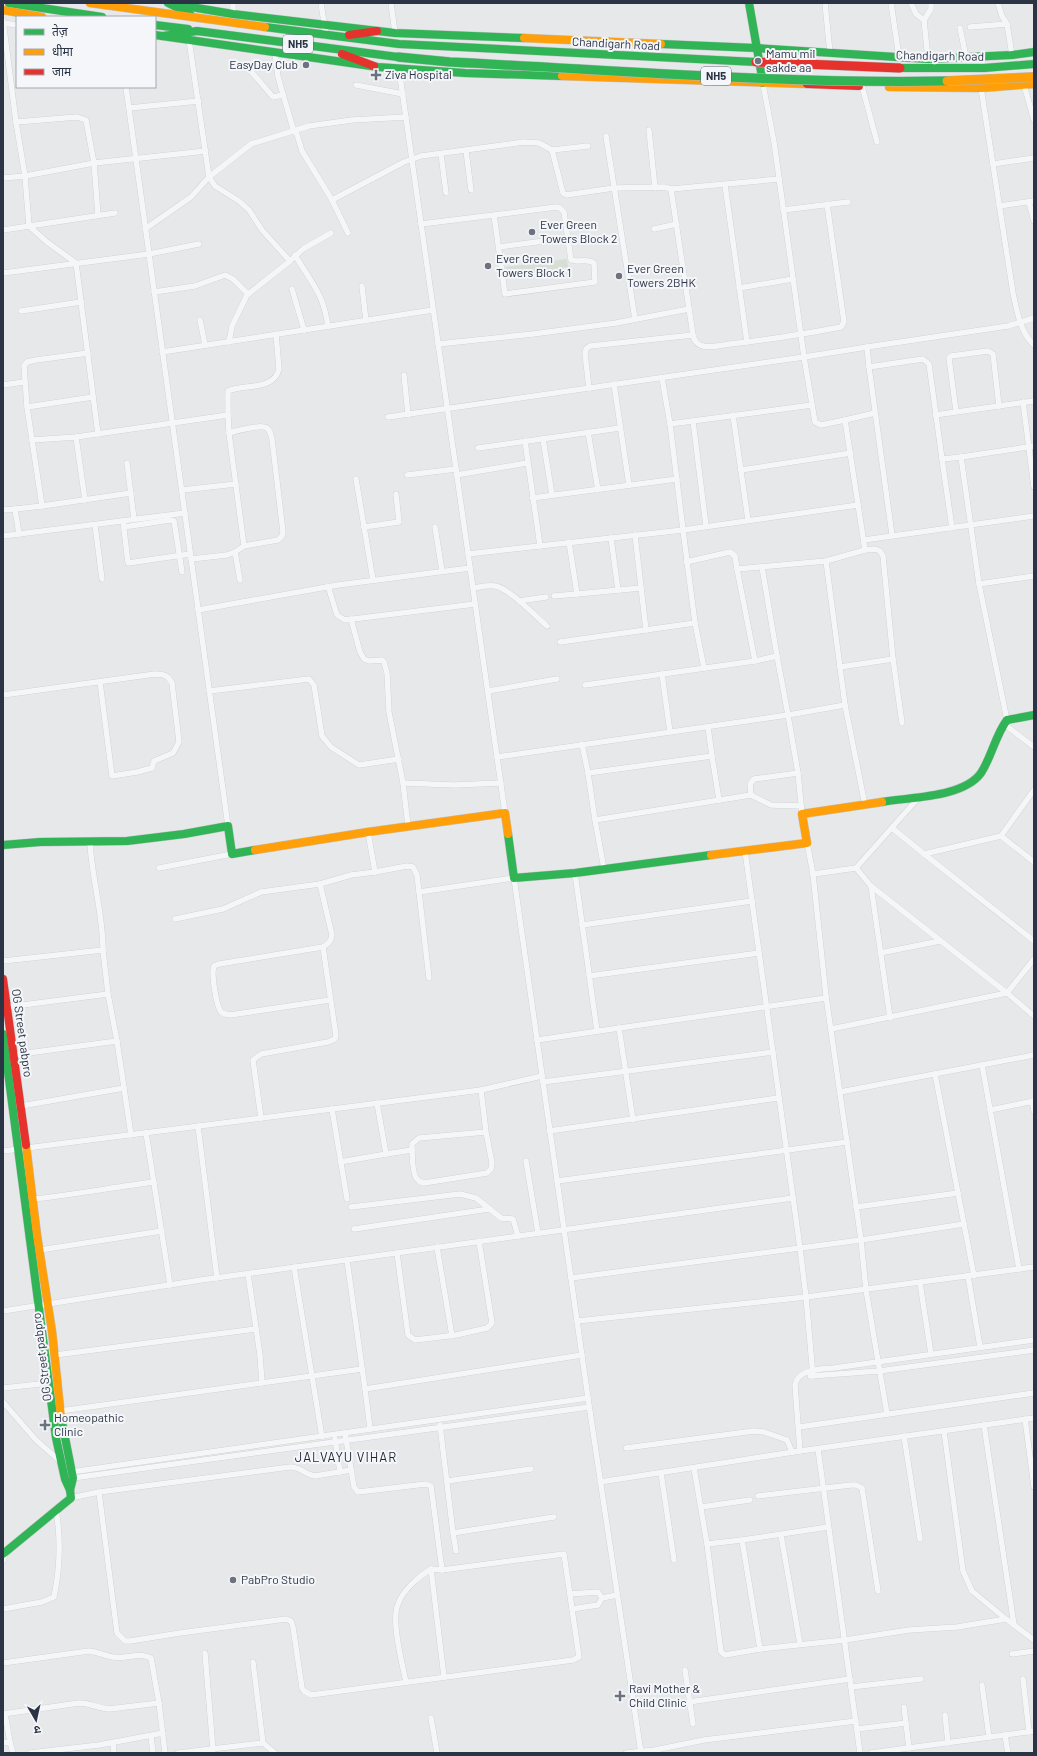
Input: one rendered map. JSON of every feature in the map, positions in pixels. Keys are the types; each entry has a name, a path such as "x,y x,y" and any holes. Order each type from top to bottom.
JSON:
{"main road":[{"path":"9,3 95,16"},
{"name":"NH5","path":"90,3 199,18"},
{"path":"169,3 233,14 395,33 756,48 928,59 1012,55 1034,52"},
{"path":"169,3 199,18"},
{"path":"749,3 763,84"},
{"path":"3,10 36,16"},
{"name":"Chandigarh Road","path":"199,18 399,44 705,61 965,70 1034,64"},
{"name":"NH5","path":"156,25 398,57 450,62 902,82 973,80 1034,76"},
{"path":"159,36 198,30"},
{"path":"330,36 377,31"},
{"path":"159,36 374,66 465,73 763,84 862,86 981,88 1034,84"},
{"path":"328,48 374,66"},
{"path":"3,845 40,842 90,843 153,839 228,826 232,854 368,832 505,813 514,878 575,873 807,843 802,810 864,805 959,788 976,778 1005,722 1034,715"},
{"name":"OG Street pabpro","path":"3,979 21,1106 22,1149 33,1199 40,1250 49,1383 61,1462 68,1475"},
{"name":"OG Street pabpro","path":"3,1034 22,1149 43,1306 55,1355 70,1494"},
{"path":"5,1552 56,1510 70,1494"}],"street":[{"path":"233,3 233,14"},
{"path":"321,3 324,25 330,36"},
{"path":"391,3 395,33"},
{"path":"824,3 830,53"},
{"path":"891,3 899,58"},
{"path":"911,3 916,14 924,20"},
{"path":"928,59 924,20 931,9 931,3"},
{"path":"998,3 1002,16 1007,24 1012,55"},
{"path":"3,20 16,122 25,176 29,226 47,242 76,263 98,434"},
{"path":"3,23 16,24"},
{"path":"970,27 1007,24"},
{"path":"960,28 966,57"},
{"path":"189,40 209,177 215,186 239,201 249,210 262,230 290,261"},
{"path":"275,52 278,78 302,151 332,200 348,233"},
{"path":"249,69 273,97 283,96"},
{"path":"399,69 505,813"},
{"path":"763,84 774,142 804,357 815,422 821,425 875,413"},
{"path":"1024,84 1034,120"},
{"path":"356,85 403,94"},
{"path":"862,86 877,142"},
{"path":"126,88 228,826"},
{"path":"981,88 999,206 1020,322 1029,341 1034,346"},
{"path":"129,108 198,101"},
{"path":"16,122 61,117 83,118 86,120 94,163 98,215"},
{"path":"145,229 191,197 209,177 251,144 309,126 345,121 406,118"},
{"path":"649,130 656,188"},
{"path":"606,136 635,319"},
{"path":"332,200 412,159 524,142 539,143 552,150 588,146"},
{"path":"552,150 563,194 566,195 614,188 664,187 671,189 779,179"},
{"path":"3,178 25,176 94,163 206,151"},
{"path":"466,151 471,190"},
{"path":"441,154 446,193"},
{"path":"993,164 1034,158"},
{"path":"725,185 747,342"},
{"path":"671,189 693,335 698,344 706,346 747,342 841,327 844,322 827,204"},
{"path":"783,210 848,202"},
{"path":"999,206 1032,202 1034,221"},
{"path":"421,224 556,207 560,208 564,212 571,260 590,261 594,263 595,282 505,294 494,215"},
{"path":"3,230 116,212"},
{"path":"654,229 677,224"},
{"path":"229,342 232,326 248,294 303,249 331,233"},
{"path":"499,247 568,238"},
{"path":"3,273 149,254 199,244"},
{"path":"295,256 319,293 323,303 328,327"},
{"path":"655,270 683,267"},
{"path":"154,292 194,286 225,275 233,279 248,294"},
{"path":"740,288 793,280"},
{"path":"362,286 366,321"},
{"path":"292,289 304,330"},
{"path":"21,311 81,302"},
{"path":"438,344 533,334 635,319 689,309"},
{"path":"162,352 433,310"},
{"path":"388,417 662,378 1008,326 1034,318"},
{"path":"200,320 205,345"},
{"path":"244,546 229,433 228,391 266,384 275,378 279,369 276,334"},
{"path":"589,388 585,354 586,349 590,346 693,335"},
{"path":"867,347 892,535"},
{"path":"956,411 949,358 951,356 988,351 993,354 999,406"},
{"path":"42,506 26,407 24,366 28,362 88,353"},
{"path":"869,368 923,359 929,364 952,528"},
{"path":"404,375 408,415"},
{"path":"662,378 670,424 686,562 695,623 704,668"},
{"path":"3,385 24,382"},
{"path":"614,384 629,485"},
{"path":"26,407 93,397"},
{"path":"935,415 1034,401"},
{"path":"1023,402 1031,447 1034,487"},
{"path":"670,424 812,405"},
{"path":"32,440 76,437 228,415"},
{"path":"733,415 748,520"},
{"path":"845,420 865,550"},
{"path":"692,421 706,526"},
{"path":"123,524 128,563 180,555 191,557 227,555 244,546 278,540 282,536 283,532 270,430 264,427 229,433"},
{"path":"478,448 620,428"},
{"path":"588,432 598,490"},
{"path":"76,437 85,500"},
{"path":"543,439 552,495"},
{"path":"525,441 540,546"},
{"path":"942,459 1031,447"},
{"path":"741,470 851,453"},
{"path":"961,457 979,584 1005,722 1034,746"},
{"path":"127,463 134,520"},
{"path":"407,475 456,472 527,463"},
{"path":"356,479 373,580"},
{"path":"532,498 677,479"},
{"path":"182,490 236,484"},
{"path":"3,510 131,493"},
{"path":"364,527 400,522 396,494"},
{"path":"468,554 683,530 858,505"},
{"path":"15,509 20,534"},
{"path":"123,524 134,520 185,513"},
{"path":"864,540 1034,516"},
{"path":"3,536 95,524 123,524 170,520 174,521 182,572"},
{"path":"95,524 102,579"},
{"path":"435,527 442,571"},
{"path":"635,535 646,630"},
{"path":"611,538 618,590"},
{"path":"569,542 577,594"},
{"path":"737,570 826,561 865,550 875,549 880,551 883,556 893,658 902,723"},
{"path":"235,552 240,580"},
{"path":"686,562 730,552 735,556 755,661"},
{"path":"826,561 845,705 864,805"},
{"path":"595,820 751,795 771,805 802,810 798,773 762,567"},
{"path":"198,610 328,586 470,568"},
{"path":"979,584 1034,576"},
{"path":"328,586 337,615 345,620 475,604"},
{"path":"473,588 494,586 519,601 525,608 547,626"},
{"path":"554,596 641,588"},
{"path":"519,601 546,597"},
{"path":"351,619 360,652 364,659 369,661 382,660 384,662 387,673 389,712 399,759 408,826"},
{"path":"560,642 695,623"},
{"path":"585,685 755,661 777,656"},
{"path":"840,667 893,658"},
{"path":"3,695 155,674 164,674 170,678 172,683 179,739 173,754 154,761 152,768 112,776 100,682"},
{"path":"662,674 670,732"},
{"path":"209,691 309,679 314,685 322,736 332,747 359,765 399,759"},
{"path":"488,691 557,679"},
{"path":"497,757 708,727 845,705"},
{"path":"708,727 719,800"},
{"path":"582,744 604,869"},
{"path":"588,773 712,756"},
{"path":"751,795 750,784 754,779 798,773"},
{"path":"403,783 454,785 501,783"},
{"path":"924,854 1001,836 1034,790"},
{"path":"813,874 856,868 920,796"},
{"path":"892,828 1034,941"},
{"path":"368,832 375,872"},
{"path":"1001,836 1034,862"},
{"path":"90,843 92,868 102,929 108,994 117,1040 131,1135"},
{"path":"807,843 813,874 826,998 862,1240 866,1290 887,1414"},
{"path":"745,851 778,1098 800,1248 813,1376"},
{"path":"160,868 232,854"},
{"path":"175,919 223,909 261,892 320,884 351,875 407,866 413,867 417,875 429,978"},
{"path":"856,868 871,886 1034,1016"},
{"path":"575,873 597,1031"},
{"path":"419,892 514,878 589,1407 641,1752"},
{"path":"320,884 332,935 331,941 323,947 219,964 214,966 212,970 218,1005 221,1012 225,1014 230,1015 330,1000"},
{"path":"871,886 890,1018"},
{"path":"582,925 752,901"},
{"path":"880,953 940,941"},
{"path":"261,1118 253,1060 261,1054 328,1042 335,1039 336,1030 330,1000 323,947"},
{"path":"3,961 103,950"},
{"path":"590,976 759,953"},
{"path":"831,1029 1007,993 1034,959"},
{"path":"7,1007 108,994"},
{"path":"537,1040 826,998"},
{"path":"619,1028 633,1120"},
{"path":"13,1055 117,1040"},
{"path":"3,1151 481,1090 542,1079 626,1071 773,1052"},
{"path":"840,1092 1034,1055"},
{"path":"982,1065 1019,1269"},
{"path":"935,1074 964,1224 980,1347"},
{"path":"21,1106 124,1088"},
{"path":"481,1090 486,1132 492,1163 491,1169 487,1173 424,1183 418,1180 415,1176 412,1144 419,1138 486,1132"},
{"path":"550,1131 778,1098"},
{"path":"990,1110 1033,1101 1034,1112"},
{"path":"378,1103 386,1154"},
{"path":"332,1109 347,1199"},
{"path":"198,1126 217,1278"},
{"path":"146,1133 170,1285"},
{"path":"557,1181 847,1142"},
{"path":"340,1162 412,1150"},
{"path":"526,1161 538,1233"},
{"path":"33,1199 88,1193 126,1185 154,1182"},
{"path":"856,1207 958,1193"},
{"path":"351,1207 460,1194 476,1198 501,1218 510,1218 514,1221 518,1236"},
{"path":"3,1311 217,1278 793,1198"},
{"path":"354,1229 489,1209"},
{"path":"571,1278 862,1240 964,1224"},
{"path":"40,1250 162,1231"},
{"path":"397,1253 408,1335 415,1340 452,1336 487,1328 492,1323 479,1241"},
{"path":"437,1247 452,1336"},
{"path":"347,1260 370,1428"},
{"path":"294,1267 322,1436"},
{"path":"577,1321 866,1290 1034,1267"},
{"path":"248,1274 262,1383"},
{"path":"920,1283 931,1354"},
{"path":"55,1355 256,1329"},
{"path":"800,1451 795,1385 796,1379 812,1370 1034,1340"},
{"path":"805,1374 813,1376 879,1371 1034,1350"},
{"path":"365,1389 582,1354"},
{"path":"60,1411 362,1369"},
{"path":"3,1388 49,1383"},
{"path":"799,1427 1034,1394"},
{"path":"68,1475 370,1428 588,1398"},
{"path":"3,1402 36,1440 61,1462"},
{"path":"68,1475 346,1440 589,1407"},
{"path":"600,1482 792,1452 1034,1418"},
{"path":"439,1419 456,1551"},
{"path":"1025,1419 1034,1487"},
{"path":"984,1425 1014,1625"},
{"path":"626,1448 754,1431 764,1432 787,1440 792,1452"},
{"path":"944,1431 963,1570 972,1591 1034,1640"},
{"path":"345,1433 354,1487 358,1492 426,1484 431,1486 442,1570"},
{"path":"334,1434 340,1472"},
{"path":"904,1436 920,1539"},
{"path":"818,1449 860,1753"},
{"path":"70,1494 99,1492 290,1467 297,1468 310,1475 351,1470"},
{"path":"694,1468 707,1544 722,1652 725,1654 800,1644 845,1640 909,1630 957,1627 1006,1619"},
{"path":"447,1481 531,1469"},
{"path":"661,1472 674,1560"},
{"path":"758,1496 856,1485 862,1488 878,1591"},
{"path":"99,1492 117,1633 125,1641 286,1619 291,1621 293,1626 302,1688 307,1694 311,1695 577,1659 579,1654 565,1556 562,1553 442,1570 431,1569 422,1574 402,1596 398,1604 396,1615 398,1641 406,1682"},
{"path":"701,1507 750,1500"},
{"path":"3,1609 42,1602 54,1597 59,1571 59,1527 56,1510"},
{"path":"453,1533 554,1517"},
{"path":"707,1544 781,1535 828,1527"},
{"path":"781,1535 800,1644"},
{"path":"742,1540 760,1649"},
{"path":"3,1561 5,1552"},
{"path":"431,1569 444,1677"},
{"path":"570,1594 598,1592 602,1598"},
{"path":"572,1610 598,1605 602,1598 617,1595"},
{"path":"1012,1654 1034,1651"},
{"path":"3,1663 84,1652 101,1653 113,1657 146,1656 151,1658 153,1662 165,1753"},
{"path":"204,1653 213,1750"},
{"path":"253,1662 263,1743 275,1753"},
{"path":"685,1670 693,1724"},
{"path":"871,1753 901,1751 909,1748 1031,1732 1023,1678"},
{"path":"851,1687 920,1679"},
{"path":"689,1702 850,1680"},
{"path":"982,1685 988,1737"},
{"path":"13,1753 4,1714 79,1703 88,1703 109,1709 159,1703"},
{"path":"904,1707 909,1748"},
{"path":"945,1715 948,1743"},
{"path":"431,1718 437,1753"},
{"path":"626,1753 641,1752 704,1740 856,1722"},
{"path":"857,1729 906,1723"},
{"path":"30,1753 113,1743 163,1733"},
{"path":"1005,1735 1008,1753"},
{"path":"151,1736 153,1753"},
{"path":"3,1743 10,1742"},
{"path":"113,1743 114,1753"},
{"path":"178,1753 263,1743"}],"shaded area":[{"path":"567,259 568,267 507,276 506,267"}],"traffic: fast":[{"path":"9,3 95,16"},
{"path":"168,3 190,14"},
{"path":"749,3 763,83"},
{"path":"173,4 233,14 395,33 524,38"},
{"path":"156,25 188,29"},
{"path":"265,27 399,44 756,62"},
{"path":"163,36 197,31 398,57"},
{"path":"156,35 378,67 465,73 562,76"},
{"path":"661,44 756,48 928,59 1012,55 1034,52"},
{"path":"398,57 450,62 698,76 823,80 947,81"},
{"path":"900,68 984,68 1034,64"},
{"path":"882,802 949,792 973,781 981,773 985,766 999,733 1007,720 1034,715"},
{"path":"3,845 40,842 127,841 184,834 228,826 232,854 255,850"},
{"path":"508,834 514,878 575,873 711,855"},
{"path":"3,1034 56,1438 65,1479 70,1490"},
{"path":"3,1554 71,1498 70,1490 73,1478 61,1417"}],"traffic: slow":[{"path":"90,3 265,27"},
{"path":"3,10 36,16"},
{"path":"524,38 661,44"},
{"path":"562,76 807,84"},
{"path":"947,81 1034,77"},
{"path":"889,87 981,88 1034,84"},
{"path":"711,855 807,843 802,814 882,802"},
{"path":"255,850 368,832 505,813 508,834"},
{"path":"26,1145 37,1235 52,1331 61,1417"}],"traffic: jam":[{"path":"349,35 377,31"},
{"path":"342,54 374,66"},
{"path":"756,62 900,68"},
{"path":"807,84 859,86"},
{"path":"3,979 26,1145"}],"place":[{"name":"Mamu mil sakde aa","path":"758,61"},
{"name":"EasyDay Club","path":"306,65"},
{"name":"Ziva Hospital","path":"376,75"},
{"name":"Ever Green Towers Block 2","path":"532,232"},
{"name":"Ever Green Towers Block 1","path":"488,266"},
{"name":"Ever Green Towers 2BHK","path":"619,276"},
{"name":"Homeopathic Clinic","path":"45,1425"},
{"name":"PabPro Studio","path":"233,1580"},
{"name":"Ravi Mother & Child Clinic","path":"620,1696"}],"district":[{"name":"JALVAYU VIHAR","path":"346,1457"}]}
